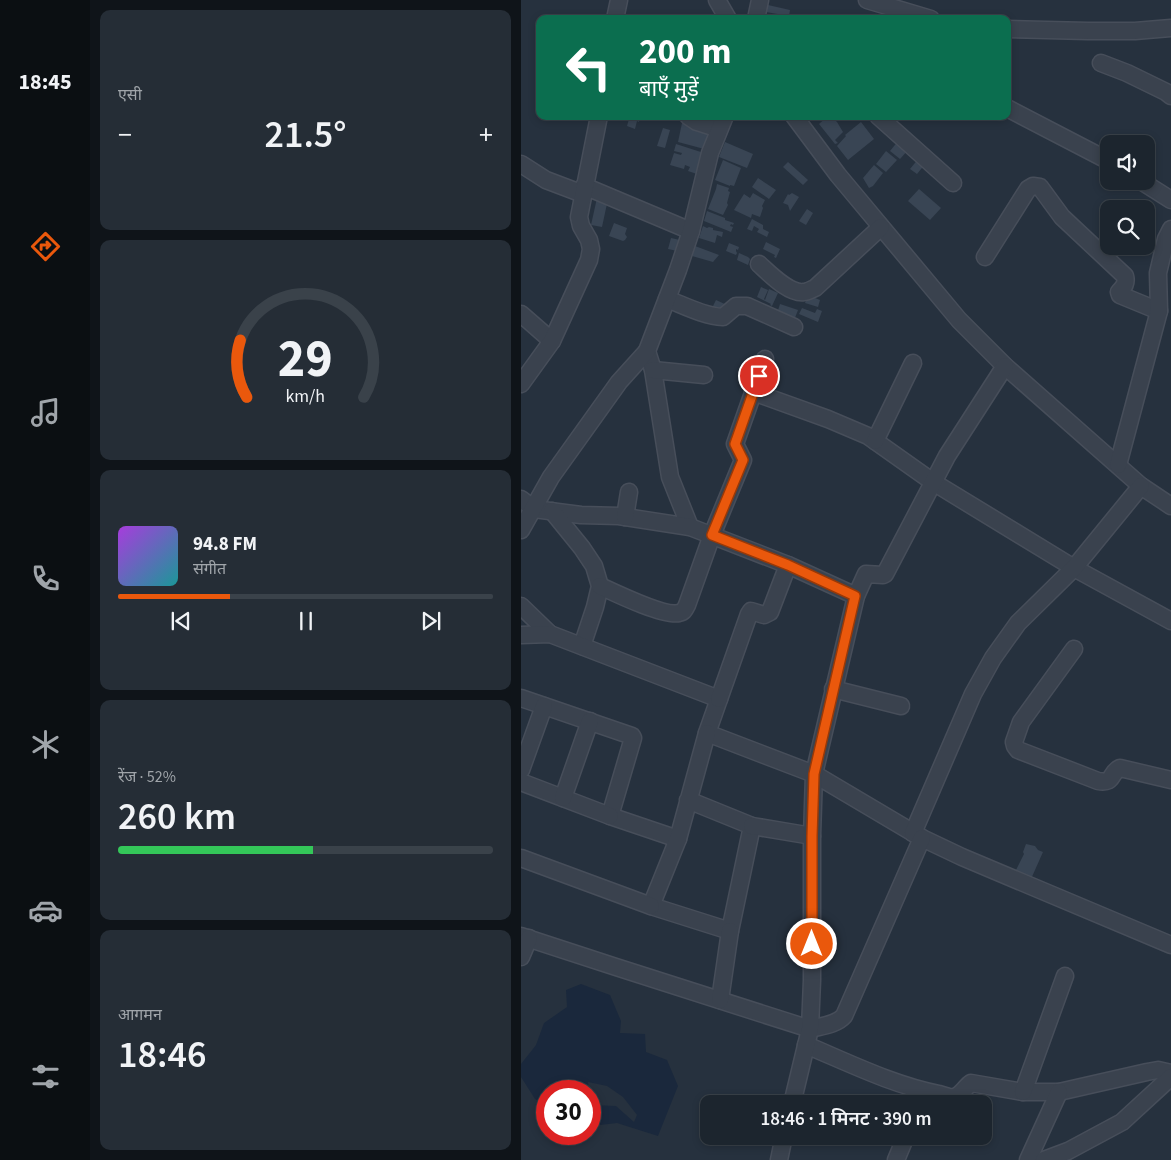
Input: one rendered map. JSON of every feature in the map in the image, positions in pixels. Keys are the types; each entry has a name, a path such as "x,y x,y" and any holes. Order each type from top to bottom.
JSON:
{"street":[{"path":"616,15 619,0"},
{"path":"717,0 726,15"},
{"path":"757,15 761,0"},
{"path":"867,0 918,15"},
{"path":"1011,29 1116,31 1171,28"},
{"path":"1101,63 1127,73 1171,96"},
{"path":"1011,110 1100,157"},
{"path":"521,384 552,341 589,260 591,249 589,240 581,226 579,217 598,120"},
{"path":"521,530 551,477 619,382 647,351 679,270 691,231 710,153 722,123 697,122 694,120"},
{"path":"797,120 838,175 959,320 1005,366 1141,486 1171,506"},
{"path":"882,120 953,183"},
{"path":"521,164 546,180 584,190 691,231"},
{"path":"985,257 1028,189 1033,186 1040,187 1062,217 1125,276 1125,285 1119,292 1120,295 1159,311"},
{"path":"1155,190 1171,200"},
{"path":"759,264 788,288 804,292 815,288 881,226"},
{"path":"1118,465 1159,311 1158,273 1169,237"},
{"path":"667,299 711,316 723,318 736,306 747,306 794,327"},
{"path":"521,314 552,341"},
{"path":"647,351 653,370 670,477 690,527"},
{"path":"600,586 663,612 677,614 683,611 687,605 712,535 743,460 735,444 765,359"},
{"path":"875,441 913,363"},
{"path":"794,1095 808,1037 812,980 814,774 855,596 866,574 885,574 947,456 1005,366"},
{"path":"653,370 704,375"},
{"path":"753,392 828,419 868,436 933,482 1074,568 1171,621"},
{"path":"808,1037 842,1019 844,1016 973,694 993,658 1018,623 1074,568 1141,486"},
{"path":"625,517 629,492"},
{"path":"521,499 534,508 552,511 581,515 625,517 690,527 788,565 855,596"},
{"path":"552,511 583,548 594,566 600,586 582,646"},
{"path":"651,906 678,839 707,733 749,614 751,611 764,615 770,612 788,565"},
{"path":"521,606 550,634"},
{"path":"521,634 550,634 719,699"},
{"path":"1074,649 1021,722 1014,742 1015,746 1018,750 1098,781 1105,782 1110,780 1117,769 1120,768 1171,780"},
{"path":"833,689 901,706"},
{"path":"521,698 632,736 610,816"},
{"path":"521,770 544,706"},
{"path":"563,798 590,721"},
{"path":"707,733 814,774 918,835 962,857 1171,945"},
{"path":"521,782 610,816 678,839"},
{"path":"688,800 752,826 812,836"},
{"path":"720,1000 730,931 752,826"},
{"path":"521,858 651,906 730,931"},
{"path":"521,957 525,937 616,968 720,1000 808,1037 917,1095"},
{"path":"1023,1092 1065,976"},
{"path":"957,1095 971,1083 1023,1092 1059,1092 1158,1070 1171,1073"},
{"path":"1044,1160 1068,1151 1122,1122 1171,1077"},
{"path":"1027,1160 1059,1092"},
{"path":"779,1160 782,1145"},
{"path":"896,1160 902,1145"}],"water":[{"path":"581,984 610,995 621,1021 620,1033 645,1034 646,1052 667,1060 678,1086 658,1136 617,1123 601,1125 601,1105 616,1106 634,1122 637,1115 623,1097 607,1086 601,1085 601,1080 536,1080 536,1100 521,1077 521,1064 536,1045 544,1023 567,1007 566,990"}],"building":[{"path":"768,5 790,10 789,15 766,12"},
{"path":"629,120 639,120 639,122 637,121 635,129 627,126"},
{"path":"824,120 835,120 837,122 843,132 835,140 838,143 835,144 819,124"},
{"path":"861,122 874,139 848,160 837,146 845,135"},
{"path":"682,123 712,132 708,150 678,142"},
{"path":"663,128 670,130 665,148 657,146"},
{"path":"899,140 909,149 900,159 890,151"},
{"path":"725,142 753,154 747,168 719,157"},
{"path":"676,144 707,154 700,175 688,171 690,167 685,165 684,169 670,165 674,153 681,155 682,153 674,151"},
{"path":"886,151 897,160 886,172 876,164"},
{"path":"919,158 926,163 917,174 910,169"},
{"path":"723,160 741,168 734,186 715,180"},
{"path":"788,162 808,180 803,185 783,167"},
{"path":"874,165 883,173 873,186 869,188 863,178"},
{"path":"758,178 776,190 769,199 752,187"},
{"path":"717,184 729,188 728,191 730,192 728,205 723,215 708,209"},
{"path":"919,189 941,208 930,220 908,201"},
{"path":"753,193 765,200 760,217 752,214 751,218 734,210 744,194 750,198"},
{"path":"792,193 799,197 790,211 788,205 783,203 788,194"},
{"path":"597,198 608,199 602,227 591,225"},
{"path":"807,209 813,213 806,225 799,221"},
{"path":"707,211 734,223 730,226 733,227 731,232 704,221"},
{"path":"752,219 763,225 763,229 769,232 767,237 757,232 759,229 754,226 752,231 747,229"},
{"path":"614,223 627,228 625,240 609,236"},
{"path":"703,226 723,232 722,237 717,235 715,243 699,238"},
{"path":"671,238 680,240 682,252 668,249"},
{"path":"766,242 780,249 776,258 774,257 775,255 763,249"},
{"path":"729,243 739,247 738,250 736,249 736,255 726,251"},
{"path":"695,246 719,255 713,262 692,256"},
{"path":"739,253 750,259 748,265 737,260"},
{"path":"761,287 768,290 765,300 769,289 778,293 772,306 757,297"},
{"path":"808,295 820,300 818,307 805,303"},
{"path":"716,300 729,306 726,312 701,307 702,304 712,308"},
{"path":"780,304 798,310 793,323 776,317"},
{"path":"802,308 815,313 817,309 822,311 818,322 799,314"},
{"path":"1026,844 1035,846 1043,852 1031,879 1015,872 1024,854"}],"route":[{"path":"759,376 735,444 743,460 712,535 788,565 855,596 814,774 812,944"}]}
